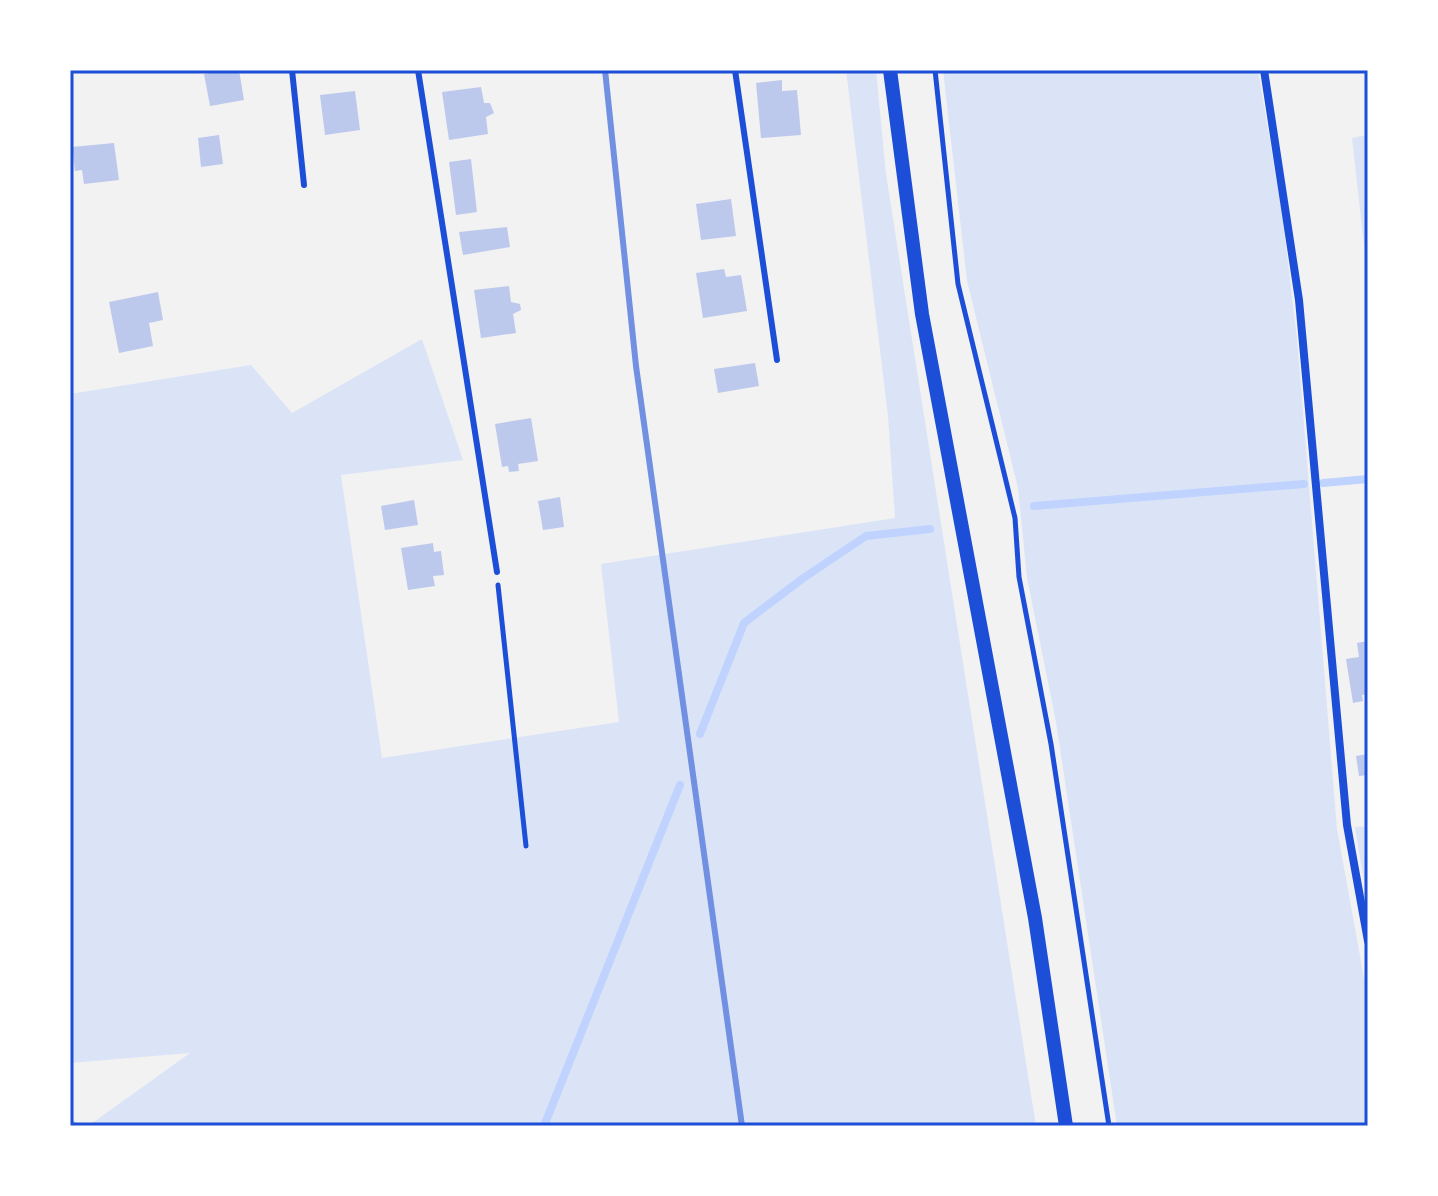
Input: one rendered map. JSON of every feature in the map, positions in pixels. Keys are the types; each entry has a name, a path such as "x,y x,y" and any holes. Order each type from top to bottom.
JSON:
{"street":[{"path":"890,70 922,314 1035,918 1066,1126"},
{"path":"1264,70 1299,300 1347,825 1368,941"}],"lane":[{"path":"292,70 304,185"},
{"path":"418,70 497,572"},
{"path":"735,70 777,360"}],"path":[{"path":"935,70 958,284 1015,518 1019,577 1051,744 1109,1126"},
{"path":"497,572 526,846"}],"shaded area":[{"path":"846,70 876,70 886,174 1036,1126 88,1126 190,1053 70,1063 70,394 251,365 292,413 422,339 463,460 341,475 382,758 619,722 601,564 895,518 888,416"},
{"path":"943,70 1258,70 1282,212 1297,338 1337,829 1368,1000 1368,1126 1117,1126 1056,722 1027,578 1018,488 967,281"},
{"path":"1368,135 1368,281 1352,138"},
{"path":"1368,826 1368,907 1355,827"}],"building":[{"path":"239,70 244,100 210,106 204,74"},
{"path":"782,80 782,91 797,90 801,135 761,138 756,83"},
{"path":"481,87 484,103 490,103 494,113 486,117 488,134 449,140 442,92"},
{"path":"355,91 360,130 325,135 320,95"},
{"path":"219,135 223,164 201,167 198,138"},
{"path":"114,143 119,180 84,184 82,170 75,171 72,147"},
{"path":"471,159 477,212 456,215 449,162"},
{"path":"731,199 736,236 701,240 696,204"},
{"path":"507,227 510,247 463,255 459,232"},
{"path":"724,269 726,277 741,275 747,311 703,318 696,273"},
{"path":"509,286 511,302 520,304 521,310 513,314 516,333 481,338 474,290"},
{"path":"158,292 163,320 149,323 153,346 119,353 109,302"},
{"path":"755,363 759,386 718,393 714,369"},
{"path":"531,418 538,461 518,464 519,471 509,472 508,466 502,467 495,424"},
{"path":"560,497 564,527 543,530 538,501"},
{"path":"414,500 418,525 385,530 381,506"},
{"path":"433,543 434,552 441,551 444,575 433,576 435,586 408,590 401,548"},
{"path":"1368,641 1368,694 1362,695 1363,701 1353,703 1346,659 1359,657 1357,643"},
{"path":"1368,754 1368,775 1359,776 1356,756"}],"waterway":[{"path":"1323,483 1368,479"},
{"path":"1034,506 1304,484"},
{"path":"700,734 744,623 866,536 930,529"},
{"path":"544,1126 680,785"},
{"path":"70,1123 74,1126"}],"railway":[{"path":"605,70 636,366 742,1126"}]}
